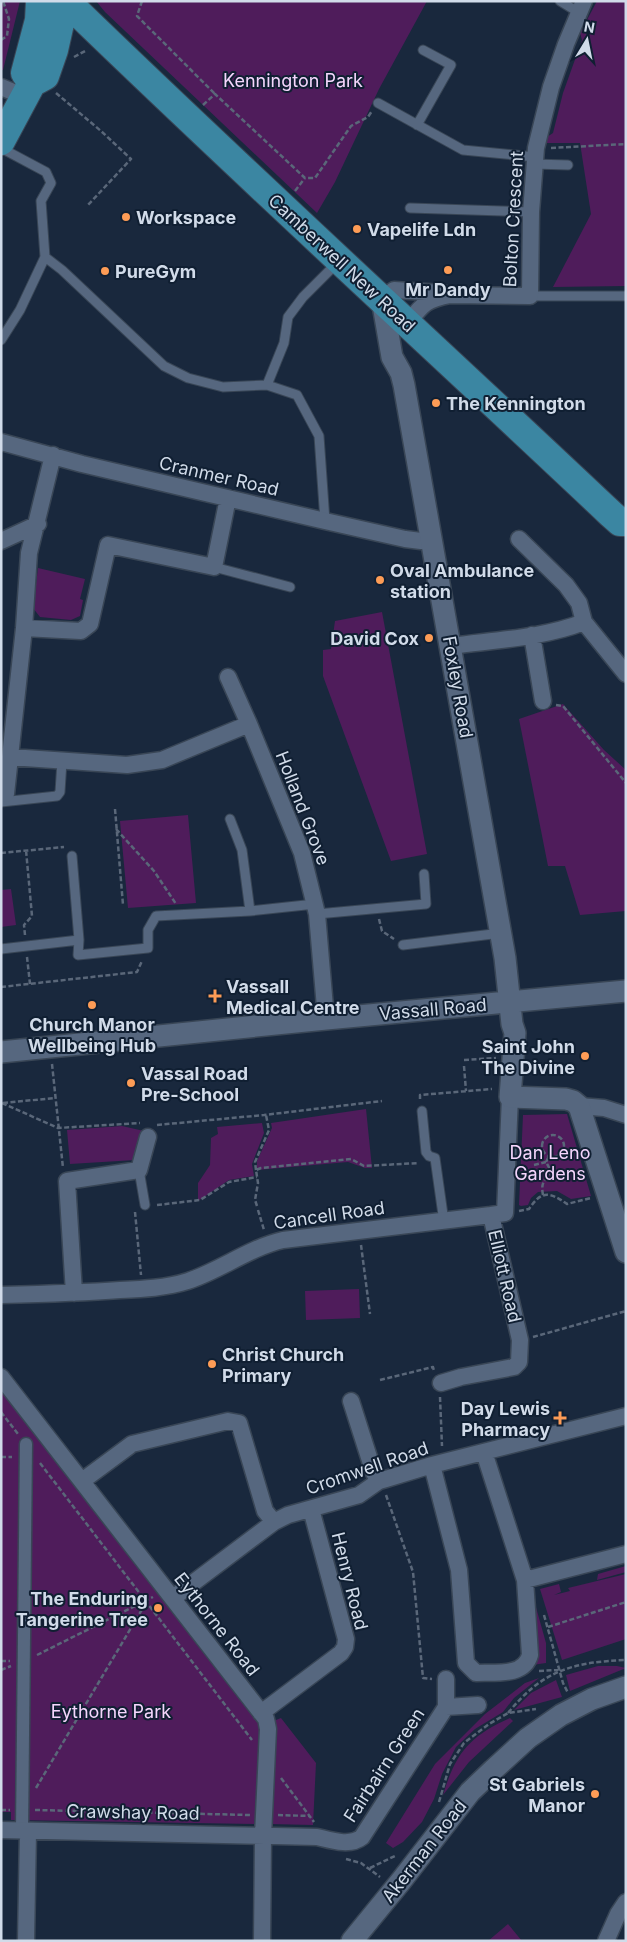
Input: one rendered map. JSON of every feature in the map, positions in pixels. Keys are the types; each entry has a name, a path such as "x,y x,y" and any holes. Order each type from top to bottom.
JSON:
{"highway":[{"path":"29,90 25,73 39,20 40,1"},
{"path":"1,141 29,90 45,76 60,27 65,1"},
{"name":"Camberwell New Road","path":"65,1 624,526"}],"street":[{"name":"Bolton Crescent","path":"408,324 426,302 450,295 530,296 531,212 551,87 581,7"},
{"name":"Bolton Crescent","path":"382,299 394,290 438,291 450,295"},
{"name":"Foxley Road","path":"382,299 392,357 401,373 430,540 451,646 501,933 511,1011"},
{"name":"Foxley Road","path":"401,373 406,362 404,343 408,324"},
{"name":"Cranmer Road","path":"1,442 82,464 325,522 405,539 430,540"},
{"path":"4,798 24,628 29,553 38,524 53,455"},
{"path":"24,628 81,631 90,624 108,545 214,567 228,498"},
{"path":"1,541 38,524"},
{"path":"519,539 566,585 579,603 584,622 626,674"},
{"path":"451,646 571,627 584,622"},
{"path":"532,634 543,701"},
{"name":"Holland Grove","path":"228,677 302,853 316,909 326,1019"},
{"path":"10,757 127,765 162,760 249,724"},
{"name":"Vassall Road","path":"1,1052 326,1019 511,1011 626,991"},
{"name":"Elliott Road","path":"441,1383 461,1377 514,1367 518,1362 520,1340 498,1214 504,1093 515,1034 511,1011"},
{"path":"504,1093 566,1099 573,1101 579,1106 617,1210 626,1252"},
{"path":"579,1106 604,1108 626,1115"},
{"path":"74,1293 67,1181 139,1170 148,1128"},
{"name":"Cancell Road","path":"1,1295 74,1293 168,1286 205,1274 255,1248 283,1240 498,1214"},
{"name":"Eythorne Road","path":"1,1376 266,1719 268,1729 263,1836 262,1941"},
{"path":"351,1401 374,1473 379,1481"},
{"name":"Cromwell Road","path":"169,1593 274,1522 288,1515 358,1495 379,1481 626,1416"},
{"path":"82,1481 132,1444 228,1421 235,1421 239,1424 266,1511 274,1522"},
{"path":"26,1444 22,1810 25,1831 26,1941"},
{"path":"432,1466 460,1570 466,1663 476,1673 515,1671 523,1667 529,1659 530,1646 524,1580 484,1452"},
{"name":"Henry Road","path":"261,1713 341,1653 345,1647 346,1639 311,1509"},
{"path":"524,1580 626,1554"},
{"name":"Fairbairn Green","path":"263,1836 317,1837 326,1840 355,1842 362,1837 446,1707 446,1679"},
{"name":"Akerman Road","path":"352,1941 470,1792 528,1738 560,1715 592,1699 626,1687"},
{"name":"Fairbairn Green","path":"446,1707 478,1705"},
{"name":"Crawshay Road","path":"1,1830 263,1836"},
{"path":"606,1941 626,1902"}],"lane":[{"path":"560,1 581,7"},
{"path":"417,125 451,65 424,50"},
{"path":"378,103 463,150 539,156 568,165"},
{"path":"1,148 46,172 50,183 41,201 45,257 20,310 1,340"},
{"path":"410,208 531,212"},
{"path":"45,257 62,270 164,366 188,378 223,387 267,385 297,395 319,436 325,522"},
{"path":"267,385 284,342 288,317 303,297 340,260"},
{"path":"530,296 626,296"},
{"path":"214,567 290,587"},
{"path":"4,798 57,796 60,792 62,761"},
{"path":"230,819 242,850 250,911"},
{"path":"72,856 80,940 78,955 148,948 148,930 156,916 316,909 377,910 426,904 424,874"},
{"path":"403,945 501,933"},
{"path":"1,948 80,940"},
{"path":"422,1111 426,1152 429,1156 435,1158 436,1161 444,1222"},
{"path":"139,1170 145,1205"}],"path":[{"path":"1,40 7,36 9,27 9,19 3,1"},
{"path":"142,1 137,16 305,178 315,178 351,126 368,117 378,103"},
{"path":"70,59 88,49"},
{"path":"29,90 101,130 131,159 88,205"},
{"path":"202,106 216,94"},
{"path":"539,156 626,144"},
{"path":"295,191 305,178"},
{"path":"543,701 563,706 626,783"},
{"path":"114,808 123,905"},
{"path":"116,829 154,871 176,902 179,914"},
{"path":"1,853 69,847 72,856"},
{"path":"25,937 24,925 32,916 26,850"},
{"path":"377,910 382,931 403,945"},
{"path":"1,987 137,972 148,948"},
{"path":"27,957 30,984"},
{"path":"464,1060 500,1058"},
{"path":"52,1062 63,1168 67,1181"},
{"path":"464,1066 466,1091"},
{"path":"422,1111 420,1095 466,1091 504,1093"},
{"path":"2,1103 55,1098"},
{"path":"2,1103 58,1128 148,1128 382,1101"},
{"path":"257,1206 255,1200 258,1183 255,1162 269,1130 266,1115"},
{"path":"552,1136 559,1137 564,1143 562,1153 556,1157 549,1156 542,1147 544,1140 552,1136"},
{"path":"534,1165 546,1162 549,1156"},
{"path":"256,1170 351,1159 364,1166 436,1161"},
{"path":"546,1162 551,1171 556,1173"},
{"path":"543,1195 542,1185 551,1171"},
{"path":"145,1205 200,1200 229,1182 257,1177"},
{"path":"498,1214 529,1209 538,1197 543,1195 555,1195 567,1204 596,1197"},
{"path":"258,1210 266,1235"},
{"path":"131,1212 135,1212 142,1279"},
{"path":"360,1242 370,1314"},
{"path":"520,1340 626,1311"},
{"path":"380,1380 433,1367 441,1383 439,1405 443,1453"},
{"path":"1,1412 147,1601 340,1858 361,1862 394,1890"},
{"path":"379,1481 385,1491 413,1572 423,1678 446,1679"},
{"path":"1,1670 147,1601 169,1593"},
{"path":"22,1810 147,1601"},
{"path":"548,1627 626,1602"},
{"path":"543,1611 569,1695"},
{"path":"536,1671 560,1670 582,1664 626,1660"},
{"path":"508,1713 524,1694 560,1670"},
{"path":"1,1810 310,1816"}],"green space":[{"path":"1,1 20,1 3,70 1,70"},
{"name":"Kennington Park","path":"96,1 427,1 379,89 335,182 317,213 105,12"},
{"path":"597,1 626,1 626,286 553,287 591,214 580,143 546,143 547,137 553,133 563,93 582,40 580,33"},
{"path":"38,568 85,579 80,599 83,600 80,616 71,620 40,617 33,608"},
{"path":"382,612 427,854 391,861 323,676 323,650 331,649 335,621"},
{"path":"563,704 604,750 626,770 626,911 580,915 565,866 548,866 519,719"},
{"path":"188,815 196,903 128,908 120,821"},
{"path":"11,889 16,925 1,927 1,890"},
{"path":"366,1109 372,1168 365,1168 348,1162 257,1170 257,1161 272,1128 271,1123"},
{"name":"Dan Leno Gardens","path":"567,1114 591,1196 571,1199 557,1191 538,1192 531,1198 528,1205 519,1205 523,1115"},
{"path":"262,1123 264,1133 252,1164 254,1176 229,1180 198,1201 198,1183 210,1165 211,1138 218,1134 217,1127"},
{"path":"122,1126 144,1131 135,1160 70,1164 67,1130"},
{"path":"359,1289 360,1318 306,1320 305,1291"},
{"name":"Eythorne Park","path":"1,1386 261,1726 281,1718 316,1763 313,1825 270,1824 270,1817 255,1817 254,1824 11,1820 11,1812 1,1812"},
{"path":"626,1566 626,1572 597,1580 598,1574"},
{"path":"626,1574 626,1639 562,1660 540,1589 559,1584 561,1592 554,1595 570,1591 568,1588"},
{"path":"532,1593 546,1643 546,1663 532,1665"},
{"path":"598,1666 626,1668 570,1691 566,1675"},
{"path":"539,1678 514,1698 503,1712 475,1729 456,1747 442,1774 434,1799 422,1822 403,1842 393,1848 386,1843 435,1764 485,1714 525,1683"},
{"path":"556,1680 562,1697 514,1710 531,1693"},
{"path":"510,1718 513,1721 469,1762 443,1795 453,1767 466,1747 484,1732"},
{"path":"508,1924 522,1941 488,1941"}],"place":[{"name":"Workspace","path":"126,217"},
{"name":"Vapelife Ldn","path":"357,229"},
{"name":"Mr Dandy","path":"448,270"},
{"name":"PureGym","path":"105,271"},
{"name":"The Kennington","path":"436,403"},
{"name":"Oval Ambulance station","path":"380,580"},
{"name":"David Cox","path":"429,638"},
{"name":"Vassall Medical Centre","path":"215,996"},
{"name":"Church Manor Wellbeing Hub","path":"92,1005"},
{"name":"Saint John The Divine","path":"585,1056"},
{"name":"Vassal Road Pre-School","path":"131,1083"},
{"name":"Christ Church Primary","path":"212,1364"},
{"name":"Day Lewis Pharmacy","path":"560,1418"},
{"name":"The Enduring Tangerine Tree","path":"158,1608"},
{"name":"St Gabriels Manor","path":"595,1794"}]}
